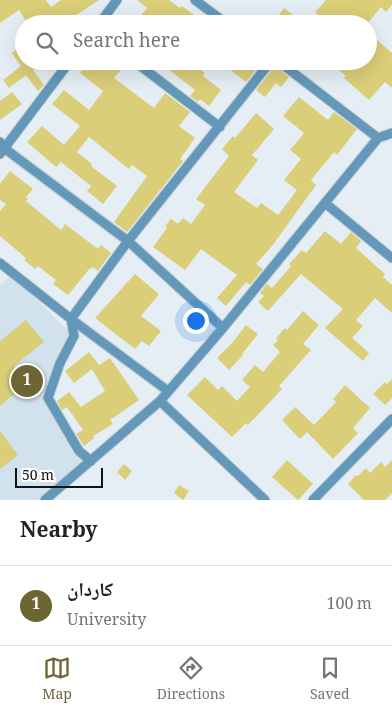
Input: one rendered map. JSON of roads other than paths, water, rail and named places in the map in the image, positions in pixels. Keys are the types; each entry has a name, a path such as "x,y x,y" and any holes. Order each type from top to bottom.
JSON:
{"street":[{"path":"106,15 118,0"},
{"path":"196,0 215,15"},
{"path":"63,70 1,148 128,241 223,328"},
{"path":"146,70 220,127"},
{"path":"91,461 79,451 48,398 60,363 74,336 71,319 128,241 264,70"},
{"path":"290,70 378,138"},
{"path":"45,500 160,401 223,328 378,138 392,133"},
{"path":"325,203 392,258"},
{"path":"0,263 71,319 168,391"},
{"path":"160,401 265,500"},
{"path":"313,500 392,419"}],"place":[{"name":"کاردان","path":"27,381"}]}
